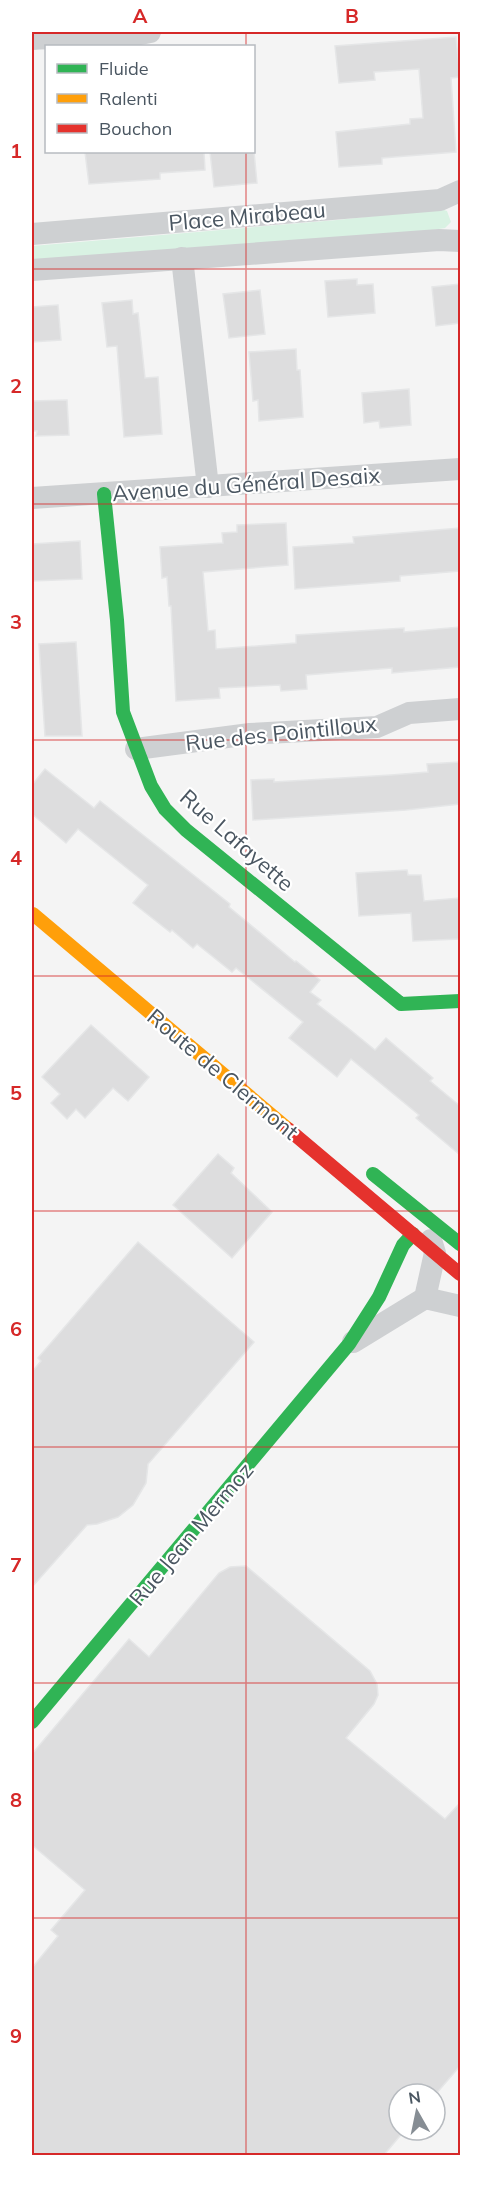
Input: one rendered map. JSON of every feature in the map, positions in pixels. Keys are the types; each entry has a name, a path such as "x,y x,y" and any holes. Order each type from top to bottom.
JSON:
{"street":[{"path":"32,39 93,39 150,32"},
{"name":"Place Mirabeau","path":"32,234 440,200 460,191"},
{"name":"Place Mirabeau","path":"32,270 439,240 460,241"},
{"name":"Place Mirabeau","path":"182,258 208,487"},
{"name":"Avenue du Général Desaix","path":"32,498 460,469"},
{"name":"Rue Lafayette","path":"104,494 117,620 123,712 152,786 165,809 186,830 401,1004 460,1001"},
{"name":"Rue des Pointilloux","path":"136,749 250,734 377,727 409,713 460,709"},
{"name":"Route de Clermont","path":"32,914 261,1088"},
{"name":"Route de Clermont","path":"32,914 430,1233 460,1244"},
{"name":"Route de Clermont","path":"366,1168 430,1233 460,1274"},
{"path":"430,1233 425,1298 460,1306"},
{"name":"Rue Jean Mermoz","path":"32,1722 276,1434 349,1344 379,1297 403,1245 430,1233"},
{"name":"Rue Jean Mermoz","path":"349,1344 425,1298"}],"green space":[{"path":"441,209 447,211 451,222 445,228 426,231 32,263 32,246"}],"building":[{"path":"456,37 460,77 451,78 456,152 382,158 382,164 339,167 336,132 410,124 410,119 423,118 419,69 374,72 375,80 339,83 335,46"},
{"path":"85,153 204,153 205,170 160,173 160,179 89,184"},
{"path":"210,153 254,153 257,183 214,187"},
{"path":"357,279 357,285 373,284 375,313 328,317 325,281"},
{"path":"460,284 460,323 436,326 432,287"},
{"path":"260,290 265,334 229,338 223,294"},
{"path":"132,300 133,314 138,313 145,378 158,377 162,434 124,437 117,346 107,347 102,303"},
{"path":"58,305 61,340 32,342 32,307"},
{"path":"296,349 297,370 300,370 303,417 259,421 258,400 253,401 249,352"},
{"path":"409,389 411,425 380,428 379,421 364,423 362,393"},
{"path":"67,400 69,435 36,436 37,431 32,431 32,401"},
{"path":"286,523 288,565 203,572 208,631 215,630 216,649 296,643 296,635 404,628 404,632 460,627 460,667 392,673 392,668 306,675 307,689 281,691 280,685 219,688 220,698 176,701 171,606 169,606 167,577 162,578 160,547 223,543 222,533 237,532 237,525"},
{"path":"460,528 460,571 400,576 400,581 295,589 293,547 354,543 353,537"},
{"path":"80,541 82,579 32,581 32,544"},
{"path":"76,642 82,736 45,736 39,644"},
{"path":"460,762 460,804 406,810 253,820 251,780 274,779 274,782 428,772 427,764"},
{"path":"45,769 94,808 100,801 230,904 229,907 320,980 310,992 321,1000 317,1004 375,1050 386,1038 433,1078 430,1081 460,1106 460,1155 416,1118 419,1115 351,1059 337,1077 289,1038 303,1022 236,968 232,972 197,944 193,948 172,930 170,932 133,903 148,885 78,829 66,843 32,814 32,785"},
{"path":"407,870 408,875 421,875 424,901 460,898 460,939 413,941 411,913 359,916 356,873"},
{"path":"91,1025 149,1077 128,1101 113,1088 85,1118 76,1109 67,1119 51,1103 60,1094 42,1077"},
{"path":"218,1154 234,1168 231,1173 272,1212 232,1258 173,1205"},
{"path":"138,1242 254,1342 148,1464 146,1483 133,1505 118,1517 87,1525 32,1587 32,1372 41,1361 38,1358"},
{"path":"246,1566 370,1671 377,1684 378,1695 374,1704 346,1738 445,1819 460,1803 460,2066 446,2082 387,2082 387,2142 395,2142 383,2156 32,2156 32,1968 58,1936 51,1930 85,1890 32,1845 32,1754 129,1639 149,1657 219,1573 230,1567"}],"traffic: fast":[{"path":"104,494 117,620 123,712 151,786 165,809 186,830 401,1004 460,1001"},
{"path":"373,1174 460,1244"},
{"path":"32,1722 349,1344 379,1297 403,1245 413,1234"}],"traffic: slow":[{"path":"33,914 288,1129"}],"traffic: jam":[{"path":"288,1129 460,1274"}]}
